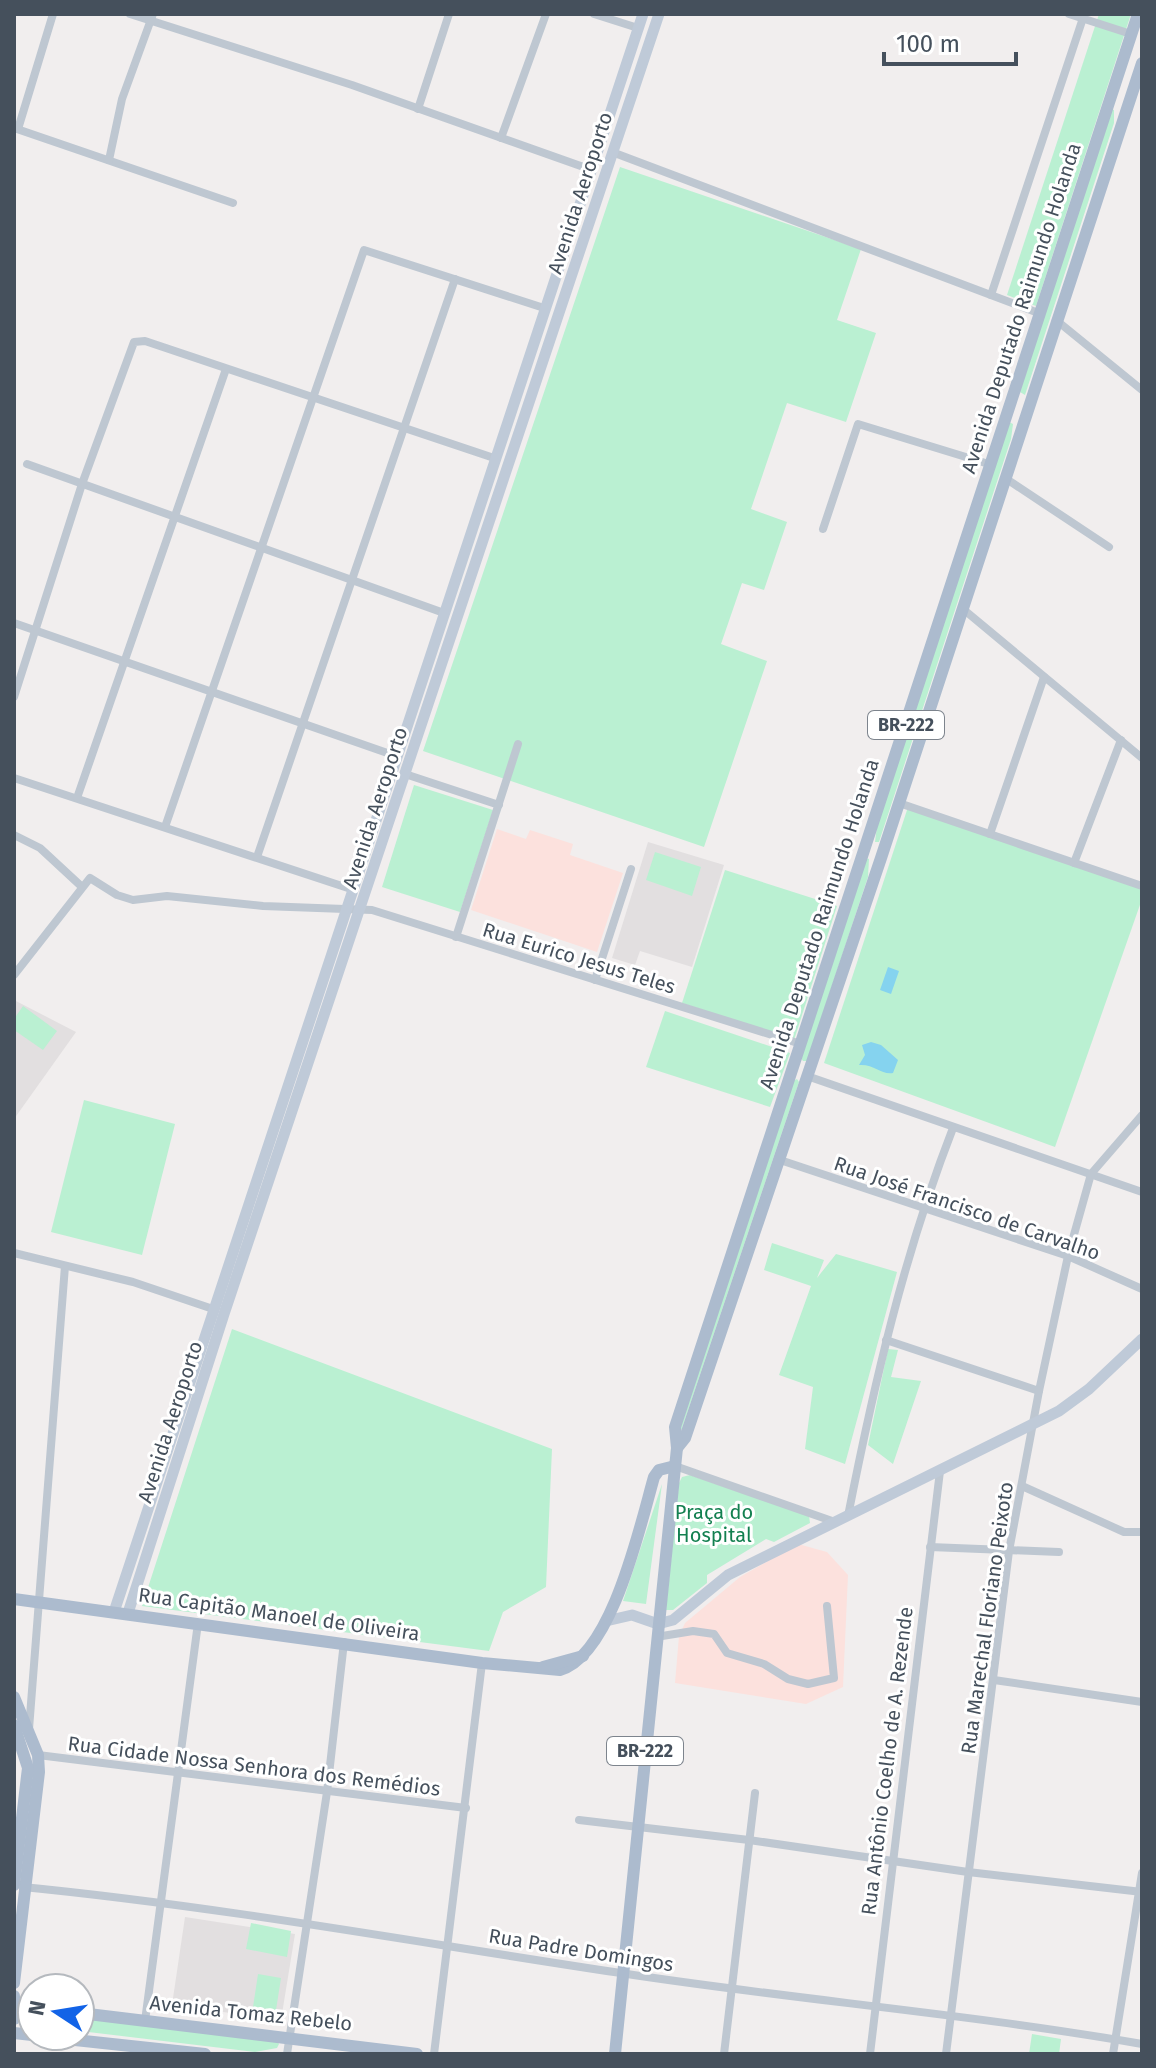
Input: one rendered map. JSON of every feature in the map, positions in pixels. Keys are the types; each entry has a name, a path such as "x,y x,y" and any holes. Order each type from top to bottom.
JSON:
{"main road":[{"name":"Avenida Deputado Raimundo Holanda","path":"679,1440 801,1044 1138,14"},
{"name":"Avenida Deputado Raimundo Holanda","path":"679,1440 780,1160 1142,63"},
{"path":"1110,99 1128,105"},
{"path":"1011,407 1024,413"},
{"path":"865,851 881,858"},
{"name":"BR-222","path":"615,2054 679,1440"},
{"path":"606,1621 656,1473 675,1466"},
{"name":"Rua Capitão Manoel de Oliveira","path":"14,1599 482,1663 539,1668 584,1656 606,1621"},
{"path":"14,1697 21,1730 19,1751 28,1763 32,1788"},
{"path":"14,1983 18,1886 38,1755 21,1730"},
{"path":"14,1996 14,2019"},
{"name":"Avenida Tomaz Rebelo","path":"96,2015 417,2054"},
{"path":"96,2045 141,2051 205,2054"}],"street":[{"path":"53,14 16,128 233,203"},
{"path":"130,14 152,18 592,170"},
{"path":"418,109 449,14"},
{"path":"501,138 546,14"},
{"path":"594,14 638,28"},
{"name":"Avenida Aeroporto","path":"121,1612 213,1309 643,14"},
{"name":"Avenida Aeroporto","path":"121,1612 361,908 659,14"},
{"path":"1069,14 1131,34"},
{"path":"109,160 122,99 152,18"},
{"path":"991,295 1083,18"},
{"path":"612,152 1041,314"},
{"path":"165,827 364,250 544,308"},
{"path":"257,857 455,279"},
{"path":"1055,319 1142,390"},
{"path":"14,697 82,484 134,342 145,341 494,458"},
{"path":"77,798 226,369"},
{"path":"823,529 858,424 992,465"},
{"path":"27,464 444,613"},
{"path":"1004,477 1109,547"},
{"path":"963,609 1142,758"},
{"path":"14,623 396,756"},
{"path":"990,834 1044,677"},
{"path":"1074,863 1121,740"},
{"path":"456,937 518,744"},
{"path":"405,774 499,805"},
{"path":"14,778 351,889"},
{"path":"899,803 1142,886"},
{"path":"14,835 40,848 81,886 14,975"},
{"path":"595,980 631,869"},
{"name":"Rua Eurico Jesus Teles","path":"81,886 90,878 117,895 133,900 167,896 263,906 361,908 801,1044"},
{"path":"807,1076 1142,1192"},
{"name":"Rua Marechal Floriano Peixoto","path":"946,2054 1009,1551 1039,1391 1068,1256 1091,1174 1142,1115"},
{"path":"848,1516 886,1340 922,1208 953,1128"},
{"name":"Rua José Francisco de Carvalho","path":"780,1160 1068,1256 1142,1289"},
{"path":"14,1253 133,1282 213,1309"},
{"path":"21,1730 41,1601 65,1266"},
{"path":"886,1340 1039,1391"},
{"path":"657,1630 728,1575 1034,1425 1089,1389 1140,1345"},
{"path":"675,1466 835,1522"},
{"name":"Rua Antônio Coelho de A. Rezende","path":"870,2054 940,1471"},
{"path":"1022,1486 1124,1532 1142,1532"},
{"path":"930,1547 1059,1552"},
{"path":"615,1597 632,1615 657,1630 714,1634 727,1653 808,1684 834,1678 827,1606"},
{"path":"606,1621 632,1615"},
{"path":"145,2021 198,1623"},
{"path":"287,2054 327,1792 344,1642"},
{"path":"434,2054 482,1663"},
{"path":"994,1680 1142,1702"},
{"name":"Rua Cidade Nossa Senhora dos Remédios","path":"38,1755 466,1808"},
{"path":"724,2054 755,1793"},
{"path":"579,1820 638,1825 968,1872 1140,1892"},
{"path":"1113,2054 1142,1873"},
{"name":"Rua Padre Domingos","path":"18,1886 448,1944 624,1974 949,2015 1142,2044"}],"shaded area":[{"path":"497,829 526,839 530,830 573,844 570,855 623,873 597,952 471,910"},
{"path":"648,842 724,865 692,967 640,951 635,965 612,958"},
{"path":"14,1000 76,1032 14,1119"},
{"path":"798,1544 827,1552 848,1575 843,1687 806,1704 675,1683 679,1636 685,1623 740,1577"},
{"path":"185,1917 295,1934 281,2020 172,2005"}],"green space":[{"path":"1099,14 1131,14 1036,306 1007,295"},
{"path":"1111,109 1114,110 1114,123 1025,395 1020,392"},
{"path":"620,167 861,249 837,320 876,333 846,422 787,403 751,509 787,522 764,590 742,583 721,644 767,661 704,847 423,751"},
{"path":"1009,422 1013,424 1011,439 879,842 875,842 877,826"},
{"path":"414,785 493,810 460,912 382,887"},
{"path":"908,807 1142,886 1142,899 1055,1147 824,1063"},
{"path":"655,852 701,867 692,896 646,880"},
{"path":"866,858 869,859 868,877 807,1061 803,1061 801,1058"},
{"path":"725,870 837,906 794,1040 682,1003"},
{"path":"23,1006 57,1031 43,1050 14,1030 14,1019"},
{"path":"665,1011 790,1053 770,1107 646,1067"},
{"path":"797,1079 799,1082 681,1431 679,1428 793,1081"},
{"path":"84,1100 175,1124 142,1255 51,1232"},
{"path":"772,1243 824,1260 817,1278 836,1254 897,1272 845,1464 805,1449 813,1387 779,1375 811,1286 764,1270"},
{"path":"232,1329 552,1449 546,1587 503,1612 489,1651 142,1606"},
{"path":"888,1349 898,1350 891,1377 921,1381 893,1464 868,1445"},
{"name":"Praça do Hospital","path":"690,1475 809,1516 810,1523 774,1542 766,1539 707,1575 707,1583 673,1610 666,1610 679,1483 682,1477"},
{"path":"662,1484 646,1604 623,1601"},
{"path":"251,1923 291,1931 287,1957 246,1949"},
{"path":"258,1974 281,1978 276,2010 253,2007"},
{"path":"96,2018 276,2039 279,2044 277,2048 255,2052 96,2033"},
{"path":"1032,2034 1061,2039 1059,2054 1029,2054"}],"water":[{"path":"888,967 899,971 891,994 880,990"},
{"path":"871,1042 881,1045 898,1060 893,1073 859,1065 865,1055 862,1045"}]}
